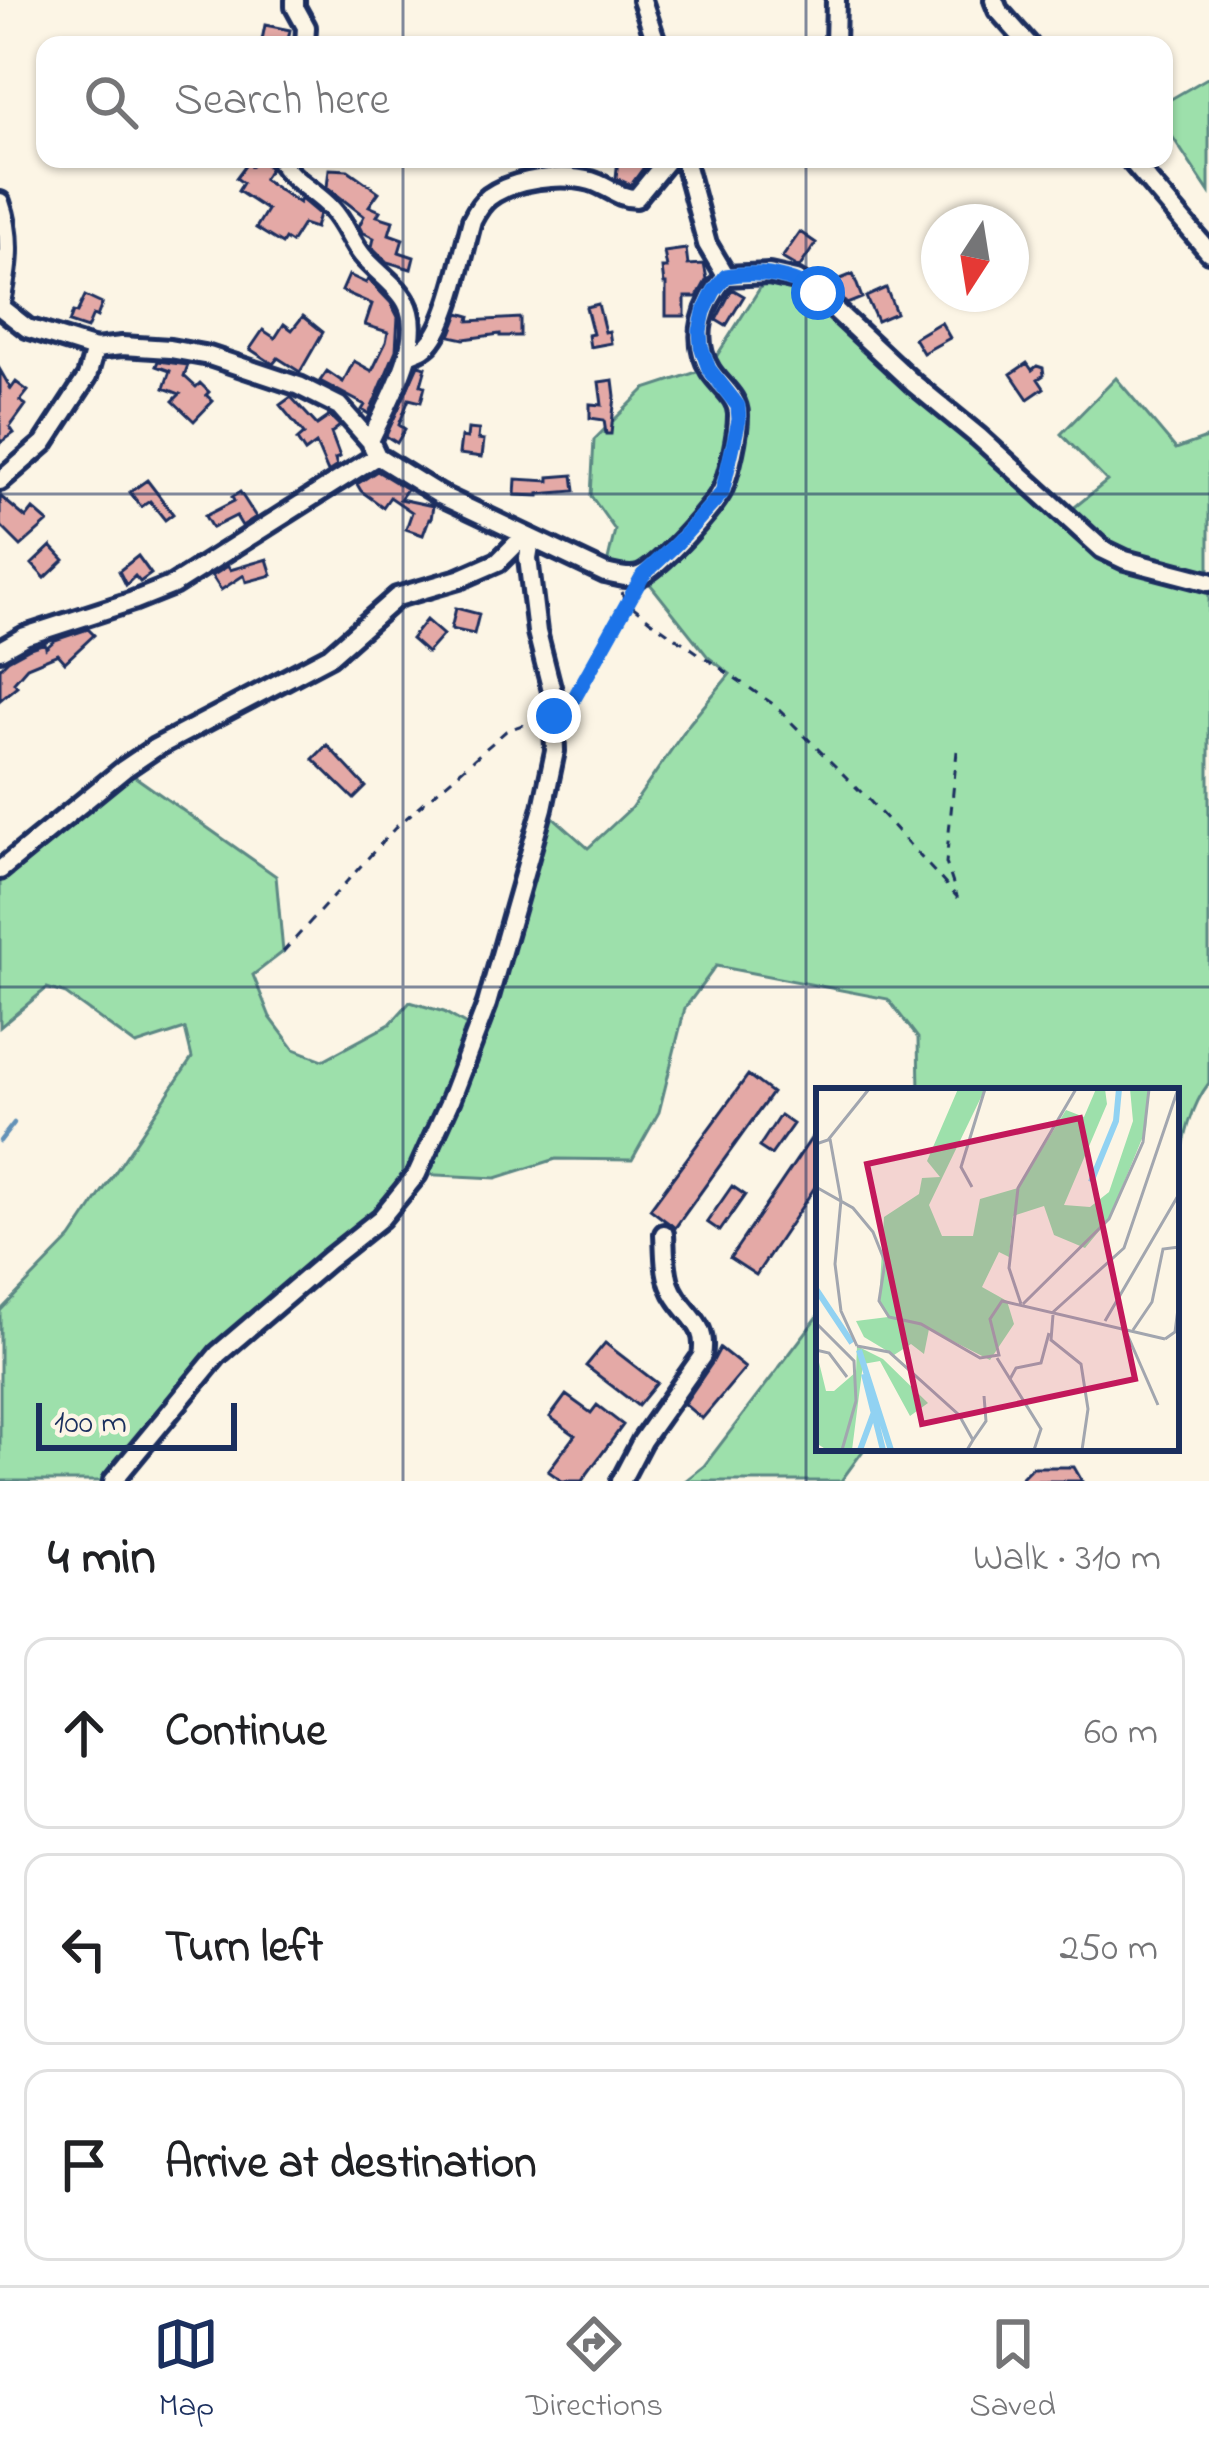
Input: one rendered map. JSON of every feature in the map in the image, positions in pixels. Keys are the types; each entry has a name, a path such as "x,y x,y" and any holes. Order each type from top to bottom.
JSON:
{"street":[{"path":"295,0 306,36"},
{"path":"642,0 654,36"},
{"path":"836,0 836,36"},
{"path":"994,0 1021,36"},
{"path":"0,650 25,636 173,585 373,448 406,364 410,308 357,249 333,209 300,185 286,168"},
{"path":"407,355 423,350 434,339 472,220 491,196 521,183 560,178 592,182 636,198 661,168"},
{"path":"686,168 707,244 726,276"},
{"path":"1138,168 1209,252"},
{"path":"0,202 10,242 0,307 27,328 95,349 122,346 208,356 298,386 339,406 373,448 440,495 612,574 643,575 722,493 738,406 709,369 701,346 704,312 726,276 769,274 796,280 818,293 1102,549 1124,560 1209,582"},
{"path":"0,482 62,419 87,377 95,349"},
{"path":"113,1481 218,1354 381,1218 418,1174 487,1004 543,808 554,752 554,716 547,662 537,632 528,538"},
{"path":"0,870 155,748 330,656 397,597 498,562 528,538"},
{"path":"621,1481 642,1441 702,1356 705,1340 670,1287 664,1234"}],"path":[{"path":"612,574 627,602 773,704 958,898 946,863 957,752"},
{"path":"283,952 395,827 478,754 506,731 554,716 571,704 643,575"}],"green space":[{"path":"1209,77 1209,192 1173,138 1173,98"},
{"path":"769,274 796,280 1065,515 1107,481 1061,434 1116,378 1176,449 1209,437 1209,1083 1192,1115 1179,1169 1179,1088 919,1088 918,1038 888,999 716,966 685,1008 659,1112 632,1160 556,1159 496,1178 417,1174 218,1354 113,1481 0,1481 0,1311 71,1238 192,1058 185,1029 136,1045 66,994 47,988 0,1027 0,870 124,769 276,876 283,952 253,975 270,1017 294,1049 323,1060 390,1024 410,1002 444,1012 477,1031 543,808 588,848 631,808 730,674 708,657 643,575 605,573 615,530 591,496 594,440 645,389 709,368"},
{"path":"816,1319 816,1451 863,1451 841,1481 685,1481 704,1466"}],"building":[{"path":"265,25 290,30 289,36 263,36"},
{"path":"243,168 269,168 263,179 319,214 315,228 303,224 291,243 285,239 282,244 256,228 267,210 238,191 243,183 236,178"},
{"path":"617,168 644,168 631,185 616,178"},
{"path":"329,169 348,170 379,192 369,206 380,211 377,216 393,221 389,234 403,239 399,252 414,257 411,269 387,262 372,247 374,238 359,226 364,216 327,187"},
{"path":"800,232 816,243 799,268 782,258"},
{"path":"686,249 688,265 704,264 707,279 697,297 685,297 685,316 666,316 664,252"},
{"path":"853,274 862,298 847,304 835,281"},
{"path":"349,275 366,283 368,279 398,317 396,350 369,414 362,410 365,405 320,381 327,371 343,382 354,361 372,371 386,342 388,332 365,325 372,304 342,291"},
{"path":"886,288 896,313 877,321 866,297"},
{"path":"732,289 744,296 726,326 716,320"},
{"path":"85,296 102,304 87,329 69,323"},
{"path":"598,304 611,343 590,347 588,335 593,334 586,307"},
{"path":"459,313 470,316 469,321 520,318 520,336 450,336"},
{"path":"303,316 323,332 300,372 278,358 273,364 250,349 263,330 275,338 284,324 292,330"},
{"path":"941,322 950,338 923,353 914,338"},
{"path":"158,361 188,365 184,376 209,392 206,395 213,401 194,421 173,401 180,394 164,388 170,371 156,366"},
{"path":"1027,363 1032,370 1043,368 1044,375 1038,379 1044,388 1028,399 1011,374"},
{"path":"418,365 426,367 421,402 409,399 399,425 405,429 397,443 386,436"},
{"path":"0,370 11,389 16,382 28,391 20,401 26,405 10,427 14,433 0,443"},
{"path":"613,380 611,434 606,434 604,420 590,418 590,404 602,405 599,382"},
{"path":"291,397 317,425 330,416 340,426 331,433 340,457 328,472 316,444 305,452 297,440 304,434 280,405"},
{"path":"468,429 479,430 478,439 484,440 482,457 459,454 461,437 467,438"},
{"path":"377,471 407,489 400,499 433,506 423,535 406,529 412,512 390,497 383,507 361,491 357,484"},
{"path":"573,475 575,491 515,495 516,479 549,481 549,477"},
{"path":"147,480 173,514 165,520 150,501 141,507 130,492"},
{"path":"240,492 256,517 242,526 236,516 212,528 205,516 234,501 232,497"},
{"path":"0,496 26,518 33,509 48,522 21,546 0,525"},
{"path":"51,546 64,560 45,578 32,564"},
{"path":"138,556 151,574 140,582 135,576 126,585 119,571"},
{"path":"267,559 272,575 246,582 244,575 221,590 212,576 228,566 230,570"},
{"path":"456,608 479,614 474,634 451,629"},
{"path":"426,620 443,635 427,653 411,639"},
{"path":"88,629 94,635 65,662 58,654 27,667 14,682 17,686 0,700 0,668 8,660"},
{"path":"327,745 366,787 354,799 313,759"},
{"path":"748,1075 772,1093 675,1228 650,1209"},
{"path":"780,1115 793,1124 771,1155 759,1147"},
{"path":"816,1131 816,1185 756,1275 730,1258"},
{"path":"732,1186 745,1195 720,1231 707,1222"},
{"path":"605,1343 657,1383 638,1406 586,1366"},
{"path":"720,1348 745,1368 702,1419 684,1404"},
{"path":"566,1395 591,1413 597,1405 623,1425 582,1481 562,1481 548,1471 575,1435 550,1417"},
{"path":"1032,1467 1074,1467 1082,1481 1018,1481"}],"waterway":[{"path":"0,1141 14,1123"}],"route":[{"path":"554,716 571,704 643,575 722,493 739,420 738,406 709,369 701,346 704,312 714,291 726,276 769,274 796,280 818,293"}]}
